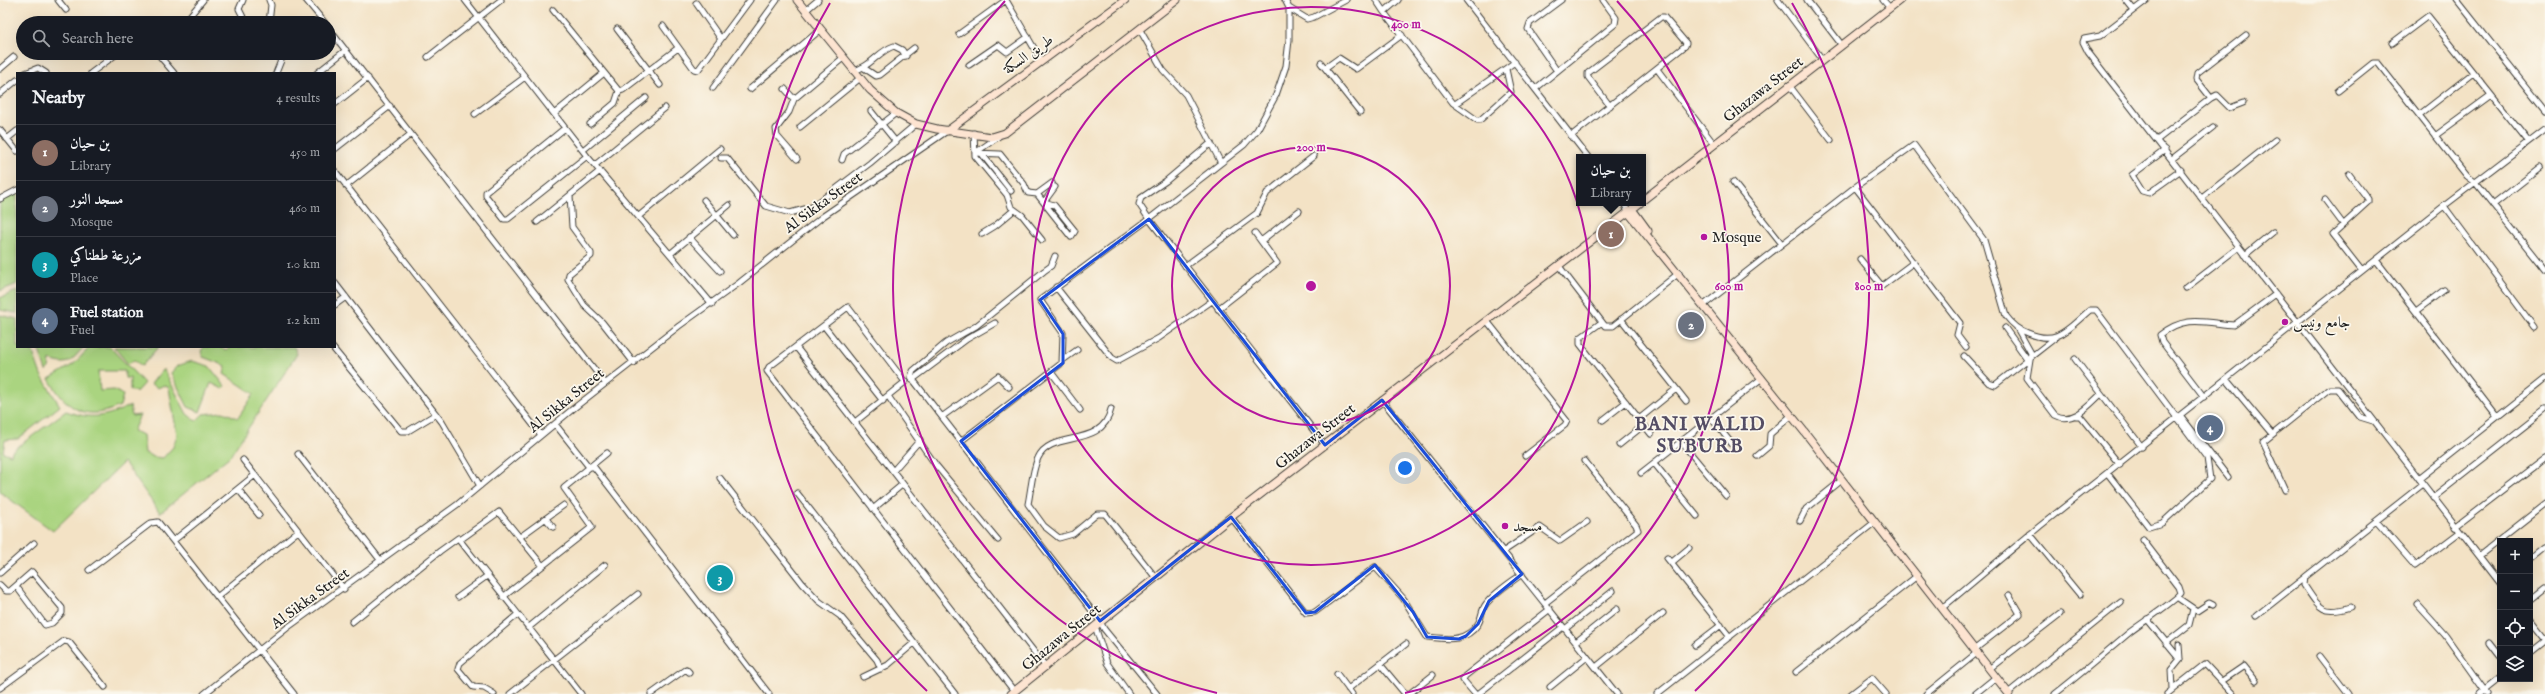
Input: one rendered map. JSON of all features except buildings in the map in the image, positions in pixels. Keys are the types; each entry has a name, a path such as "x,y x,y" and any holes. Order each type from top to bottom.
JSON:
{"main road":[{"path":"797,0 853,71 879,101 896,113 916,124 947,130 998,136 1140,30 1177,0"},
{"name":"طريق السكة","path":"947,130 1125,0"},
{"name":"Ghazawa Street","path":"1646,195 1900,0"},
{"name":"Ghazawa Street","path":"1013,692 1046,667 1097,623 1156,578 1231,517 1559,266 1620,218 1632,206"},
{"path":"1633,206 1639,221 1656,244 1976,650 2008,694"},
{"path":"1633,206 1639,221"},
{"path":"1620,218 1639,221"}],"street":[{"path":"58,0 66,10"},
{"path":"190,16 203,0"},
{"path":"242,16 239,9 243,0"},
{"path":"269,0 271,5 270,16"},
{"path":"306,0 318,16"},
{"path":"465,0 587,156 712,304"},
{"path":"428,57 501,0"},
{"path":"663,26 678,48 698,70 750,0"},
{"path":"713,88 777,0"},
{"path":"805,10 818,0"},
{"path":"959,34 1006,0 1041,60"},
{"path":"1063,360 1063,333 1044,309 1040,300 1149,219 1250,139 1276,95 1286,66 1289,40 1289,8 1285,0"},
{"path":"1289,8 1307,19 1314,17 1346,0"},
{"path":"1376,0 1455,104 1471,117 1480,120 1511,92 1506,69"},
{"path":"1384,12 1398,0"},
{"path":"1466,0 1586,154"},
{"path":"1557,71 1528,29 1532,21 1561,0"},
{"path":"1535,89 1616,23 1616,18 1603,0"},
{"path":"1778,0 1822,59"},
{"path":"1807,0 1841,44"},
{"path":"1884,0 1890,8"},
{"path":"2126,0 2134,10"},
{"path":"2147,0 2100,36 2084,39 2083,42 2088,52 2497,579"},
{"path":"2457,0 2545,111"},
{"path":"696,3 721,39"},
{"path":"553,10 619,91"},
{"path":"1571,136 1610,106 1683,48 1686,43 1663,16 1588,73 1588,77 1610,106"},
{"path":"2392,43 2428,16 2528,141"},
{"path":"617,29 660,85"},
{"path":"750,89 820,30"},
{"path":"1140,30 1163,70 1186,95 1220,163"},
{"path":"1325,68 1339,58 1356,69 1402,35"},
{"path":"2211,98 2196,79 2197,73 2246,35"},
{"path":"969,65 998,45 1007,52 1028,37"},
{"path":"336,38 605,383"},
{"path":"853,71 864,68 884,51 894,46 902,50 906,56"},
{"path":"619,91 623,90 678,48"},
{"path":"864,68 876,76 906,56 914,48"},
{"path":"336,58 346,50"},
{"path":"0,69 14,58"},
{"path":"797,159 776,133 794,99 843,58"},
{"path":"92,72 109,60"},
{"path":"163,60 173,72"},
{"path":"276,72 281,60"},
{"path":"318,72 333,60"},
{"path":"1455,104 1515,62"},
{"path":"2338,91 2377,62 2469,180 2475,182 2545,270"},
{"path":"1321,63 1360,112"},
{"path":"27,72 33,68 42,69 45,72"},
{"path":"1657,69 1714,144"},
{"path":"554,114 604,73"},
{"path":"2418,115 2473,73"},
{"path":"475,114 525,77"},
{"path":"336,103 368,78"},
{"path":"800,127 860,79"},
{"path":"0,94 16,81"},
{"path":"1789,85 1831,140"},
{"path":"785,89 794,99"},
{"path":"590,124 615,103 619,91"},
{"path":"2436,136 2491,94"},
{"path":"2157,140 2217,95 2230,108 2243,103"},
{"path":"583,150 646,98"},
{"path":"336,148 390,106"},
{"path":"595,165 666,108"},
{"path":"871,111 896,142"},
{"path":"842,160 844,154 896,113"},
{"path":"721,158 727,158 768,207 790,214 812,207 896,142 916,124"},
{"path":"2172,159 2213,126"},
{"path":"565,128 486,192 486,196 502,217 508,219 587,156"},
{"path":"1942,608 2030,534 2120,465 2179,416 2444,206 2545,129"},
{"path":"0,130 16,150"},
{"name":"Al Sikka Street","path":"204,694 259,651 480,486 541,435 556,426 605,383 634,363 679,326 712,304 822,217 947,130"},
{"path":"7,139 16,132"},
{"path":"974,133 975,153 1008,195 1014,210 1022,214 1042,240"},
{"path":"346,186 411,134"},
{"path":"975,153 998,136"},
{"path":"2202,198 2275,140"},
{"path":"1210,143 1141,198 1139,204 1184,266 1325,445"},
{"path":"1704,305 1855,187 1912,146 1917,148 1984,240 2006,316 2016,327 2030,349 2027,372 2030,383 2055,415 2068,417 2080,416 2120,465"},
{"path":"639,216 720,149"},
{"path":"2165,150 2132,175 2142,191 2149,193 2180,170"},
{"path":"975,153 1000,154 1024,184 1028,194 1038,194 1053,185 1044,202"},
{"path":"982,154 1011,191"},
{"path":"1184,266 1257,213 1267,193 1314,156"},
{"path":"2494,205 2540,168"},
{"path":"537,222 600,171"},
{"path":"336,172 541,435"},
{"path":"2349,174 2369,200 2333,234 2362,271"},
{"path":"1733,182 1782,244"},
{"path":"1855,187 1960,323 1957,335 1966,347"},
{"path":"0,199 16,191"},
{"path":"1038,194 1061,226 1071,237 1074,231 1054,205 1044,202"},
{"path":"570,196 572,226 591,253 591,256 569,274 568,279 584,305 602,322 634,363"},
{"path":"704,200 733,235"},
{"path":"2325,200 2343,224"},
{"path":"670,254 729,205"},
{"path":"2444,206 2534,327"},
{"path":"982,234 995,226 1014,210"},
{"path":"1262,241 1299,211"},
{"path":"1061,226 1068,224"},
{"path":"2245,255 2273,232"},
{"path":"1218,309 1277,263 1255,233"},
{"path":"689,237 720,271"},
{"path":"2186,288 2239,247"},
{"path":"1055,256 1054,261 1044,271 971,329 942,348 913,372 912,380 943,416 1097,623 1104,629 1157,694"},
{"path":"1860,259 1882,286 1914,262"},
{"path":"2376,260 2497,417"},
{"path":"1559,266 1605,326 1613,326 1679,273"},
{"path":"336,284 436,414 480,486"},
{"path":"1056,287 1107,353 1117,361 1159,338 1212,301"},
{"path":"2416,311 2444,290"},
{"path":"2204,397 2162,342 2160,335 2172,327 2190,321 2200,320 2234,325 2276,294"},
{"path":"336,304 346,297"},
{"path":"855,422 905,383 905,380 851,308 847,307 769,367 767,371 1013,692"},
{"path":"1964,356 1989,383 1995,385 2090,310 2096,310 2228,476"},
{"path":"1621,319 1686,401"},
{"path":"1487,321 1566,421 1564,426 1525,456"},
{"path":"1602,322 1579,340 1651,434"},
{"path":"912,380 975,334 995,323"},
{"path":"824,326 883,401"},
{"path":"2016,327 2044,338 2059,335"},
{"path":"2005,328 2030,358"},
{"path":"971,329 975,334"},
{"path":"796,347 1046,667"},
{"path":"333,348 401,431 408,432 436,414"},
{"path":"942,348 946,354"},
{"path":"961,441 1051,372 1063,360 1077,350"},
{"path":"2075,359 2142,447"},
{"path":"1051,372 1080,410"},
{"path":"943,416 998,376 1009,387"},
{"path":"1641,473 1682,443 1762,378"},
{"path":"2226,379 2272,434"},
{"path":"2419,479 2545,379"},
{"path":"2285,490 2263,442 2272,434 2332,388 2340,391 2362,418 2373,421"},
{"path":"1639,419 1676,389"},
{"path":"2076,416 2101,394"},
{"path":"888,396 954,488 998,540"},
{"path":"1382,400 1617,694"},
{"path":"1603,420 1626,402"},
{"path":"1111,409 1109,419 1090,436 1067,439 1053,444 1038,457 1028,504 1044,526 1059,538 1073,534 1097,514 1105,514 1156,578"},
{"path":"2433,498 2545,410"},
{"path":"1757,456 1769,446 1770,434 1792,415"},
{"path":"2108,474 2150,527 2162,523 2210,480 2207,458 2179,416"},
{"path":"1712,419 1736,449"},
{"path":"1619,446 1644,425"},
{"path":"556,426 589,467 594,467 768,694"},
{"path":"893,471 920,440"},
{"path":"1682,443 1726,496"},
{"path":"503,597 592,527 564,488 607,453"},
{"path":"298,454 381,561"},
{"path":"2456,527 2545,458"},
{"path":"243,460 344,589"},
{"path":"1545,603 1638,530 1636,525 1585,461"},
{"path":"1654,464 1697,516"},
{"path":"173,541 255,475"},
{"path":"720,478 803,584 819,601 840,616 877,660 881,669"},
{"path":"1800,521 1806,510 1842,480"},
{"path":"873,509 903,484"},
{"path":"2256,616 2377,522 2423,484"},
{"path":"238,489 259,515"},
{"path":"797,493 955,694"},
{"path":"2479,556 2545,504"},
{"path":"520,537 564,505"},
{"path":"460,540 499,512 542,565"},
{"path":"1231,517 1306,612 1315,612 1375,567 1403,598 1427,637 1459,639 1466,636 1478,624 1482,610 1489,601 1522,574"},
{"path":"546,519 553,527"},
{"path":"89,570 151,522 158,522 294,694"},
{"path":"1504,551 1540,527 1560,542 1587,522"},
{"path":"1658,694 1875,522"},
{"path":"2377,522 2415,566 2460,532"},
{"path":"217,597 298,531"},
{"path":"2030,534 2080,595"},
{"path":"352,622 456,538 460,540 517,615 581,694"},
{"path":"2055,694 2147,619 2178,598 2181,593 2179,587 2143,540"},
{"path":"0,573 34,543"},
{"path":"2533,557 2545,547"},
{"path":"1689,548 1669,560 1730,637"},
{"path":"528,628 605,566"},
{"path":"0,585 8,591 29,574 34,573 62,608 62,612 52,623 45,625 16,586"},
{"path":"458,597 487,576"},
{"path":"1796,672 1917,576"},
{"path":"2305,577 2304,585 2328,612 2334,613 2351,607"},
{"path":"2533,599 2545,589"},
{"path":"1478,694 1613,591"},
{"path":"510,694 638,594"},
{"path":"1926,694 2020,614 2009,595"},
{"path":"2178,598 2198,611 2209,604 2213,605"},
{"path":"2008,694 2120,602"},
{"path":"2418,604 2445,635 2484,693 2497,681"},
{"path":"2166,642 2189,624 2193,608"},
{"path":"1475,694 1463,680 1465,676 1550,609"},
{"path":"1576,642 1617,609"},
{"path":"1596,667 1663,613"},
{"path":"1989,669 2060,614"},
{"path":"494,694 484,688 473,687 458,669 460,663 517,615"},
{"path":"2147,619 2180,659"},
{"path":"1097,623 1107,663 1129,694"},
{"path":"2533,624 2545,640 2533,650"},
{"path":"1695,645 1720,625"},
{"path":"0,688 64,641 69,642 105,687"},
{"path":"863,677 881,669 914,643"},
{"path":"2490,643 2497,652"},
{"path":"1348,689 1406,644"},
{"path":"2172,689 2171,670 2180,659 2178,645"},
{"path":"2319,656 2348,694"},
{"path":"1550,687 1587,657"},
{"path":"1380,664 1405,694"},
{"path":"2167,694 2202,665 2208,666 2233,694"},
{"path":"2222,681 2244,666 2256,681"},
{"path":"650,694 679,672 686,669 690,672"},
{"path":"1337,674 1352,694"},
{"path":"1409,694 1433,675"},
{"path":"1975,694 1996,677"},
{"path":"1851,694 1872,678 1886,694"}],"highlighted area":[{"path":"1149,219 1325,445 1382,400 1522,574 1489,601 1478,624 1466,636 1459,639 1427,637 1413,612 1375,565 1315,612 1306,613 1231,517 1100,621 961,441 1063,363 1063,334 1040,300"}],"green space":[{"path":"16,192 16,284 0,291 0,200"},
{"path":"16,291 16,313 0,310 0,298"},
{"path":"0,315 16,319 16,348 31,348 41,375 60,406 18,439 5,440 3,452 11,455 12,451 66,411 83,416 98,416 113,413 130,406 132,416 140,415 133,431 143,435 145,453 154,457 163,458 173,447 177,435 169,388 164,385 158,388 151,384 162,370 164,370 187,414 196,421 203,414 223,412 238,418 254,394 224,374 226,366 203,357 201,351 203,348 221,348 227,350 228,348 294,348 297,354 230,456 160,513 124,462 53,531 0,492"},
{"path":"38,348 83,348 66,363 50,360 49,368 46,371"},
{"path":"89,348 111,348 144,383 136,392 130,390 130,378 125,378 125,371 98,371 100,391 114,390 123,395 120,406 108,411 87,413 78,410 63,399 49,379 74,364"},
{"path":"115,348 157,348 142,366 134,360 128,364"},
{"path":"192,361 209,366 225,386 223,389 211,383 200,412 188,407 171,373 177,366"}],"place":[{"name":"بن حيان","path":"1611,234"},
{"name":"Mosque","path":"1704,237"},
{"name":"جامع ونيس","path":"2285,322"},
{"name":"مسجد النور","path":"1691,325"},
{"name":"Fuel station","path":"2210,428"},
{"name":"مسجد","path":"1505,526"},
{"name":"مزرعة ططناكي","path":"720,578"}],"district":[{"name":"BANI WALID SUBURB","path":"1700,434"}]}
